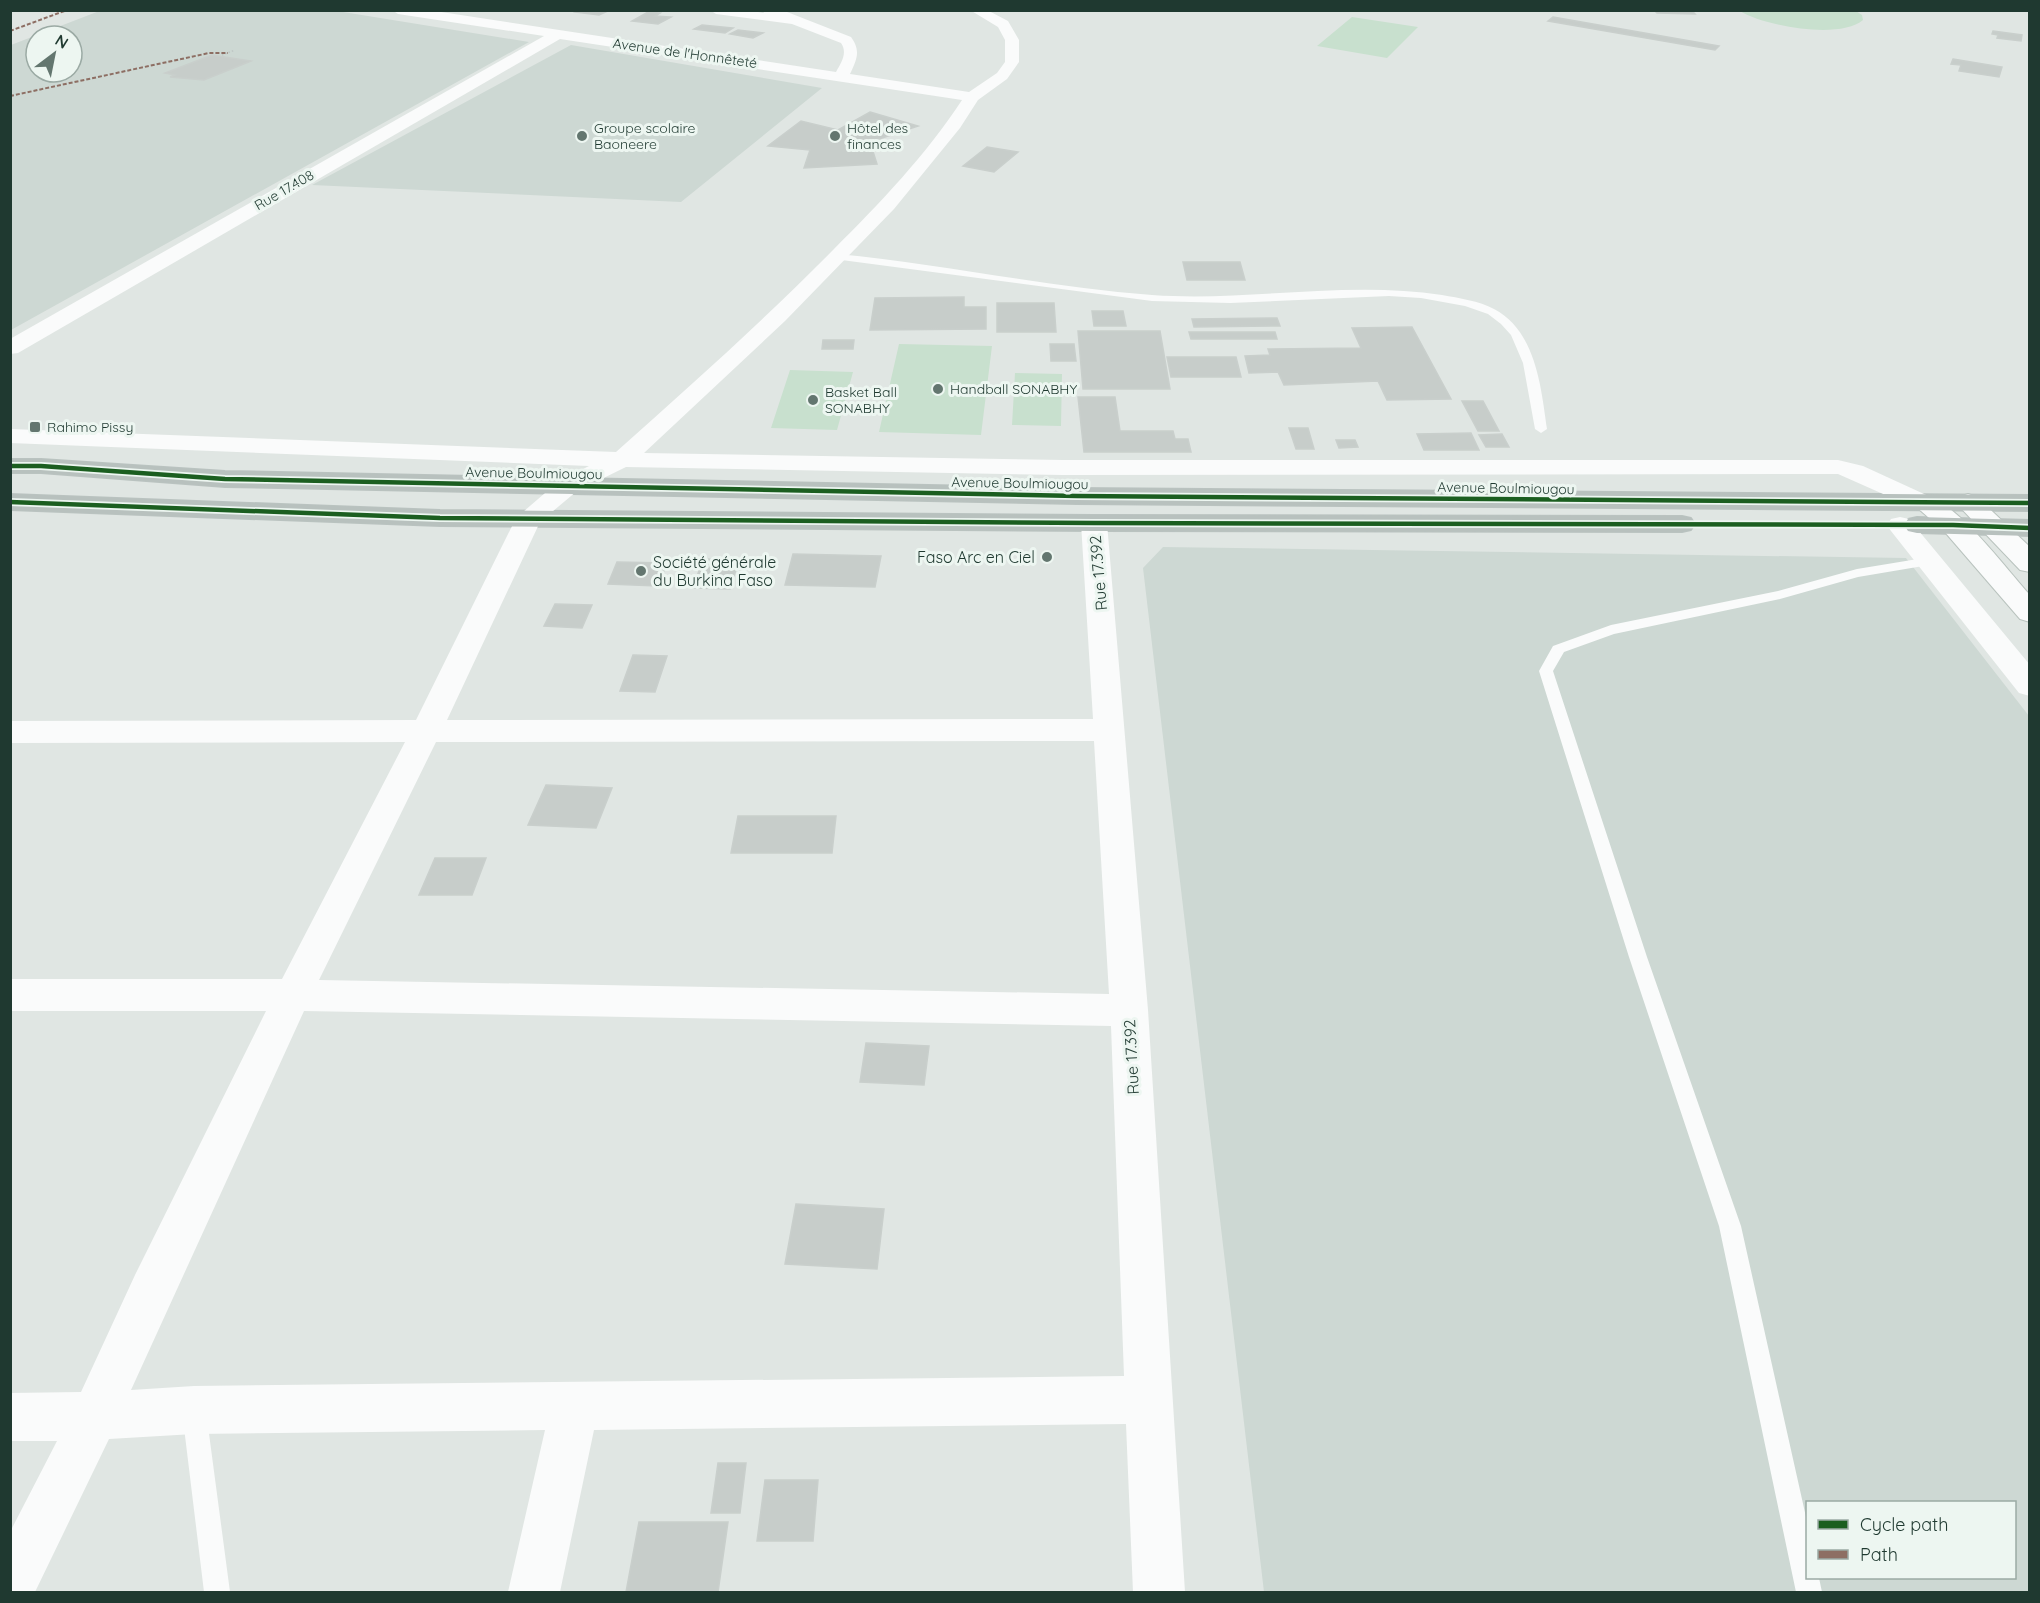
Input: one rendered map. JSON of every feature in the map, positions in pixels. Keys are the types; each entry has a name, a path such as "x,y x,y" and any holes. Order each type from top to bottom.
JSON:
{"highway":[{"name":"Avenue Boulmiougou","path":"10,466 41,466 225,479 1077,496 2030,503"},
{"path":"10,502 440,518 1094,523 1953,525 2030,528"}],"street":[{"name":"Avenue de l'Honnêteté","path":"398,10 438,13 558,34 842,76 972,98"},
{"path":"716,10 800,22"},
{"path":"768,10 846,40 852,47 851,56 842,76"},
{"path":"10,1587 95,1416 151,1291 293,995 426,731 529,518 568,486 623,459 778,317 888,205 954,125 972,98 1002,76 1012,62 1012,40 1003,24 976,10"},
{"name":"Rue 17.408","path":"10,348 558,34"},
{"path":"10,436 623,459 1212,468 1838,467 1854,471 1926,504 1953,525 2030,613"},
{"path":"1968,502 1997,528 2030,564"},
{"name":"Rue 17.392","path":"1094,523 1129,1010 1147,1400 1159,1593"},
{"path":"1900,525 2030,686"},
{"path":"10,732 1110,730"},
{"path":"10,995 293,995 1129,1010"},
{"path":"10,1417 95,1416 194,1410 1147,1400"},
{"path":"534,1593 575,1405"}],"lane":[{"path":"837,257 1076,290 1187,299 1381,292 1430,295 1462,302 1492,312 1519,337 1535,389 1541,429"},
{"path":"1809,1593 1730,1226 1638,957 1546,671 1558,649 1611,630 1780,595 1857,573 1930,561"},
{"path":"194,1410 217,1593"}],"path":[{"path":"222,56 235,50"}],"shaded area":[{"path":"102,10 337,11 529,42 11,330 11,45 24,40 24,84 84,84 84,24 66,24"},
{"name":"Groupe scolaire Baoneere","path":"571,45 822,88 681,202 312,185"},
{"path":"1163,547 1906,558 2029,716 2029,1592 1264,1592 1143,568"}],"green space":[{"path":"1740,11 1856,11 1862,15 1863,20 1852,26 1837,29 1802,29 1766,22"},
{"path":"1352,17 1418,27 1387,58 1317,46"},
{"name":"Handball SONABHY","path":"899,344 992,346 981,435 879,432"},
{"name":"Basket Ball SONABHY","path":"790,370 853,372 837,430 771,428"},
{"path":"1015,373 1062,374 1061,426 1012,425"}],"building":[{"path":"578,10 610,10 599,15 575,12"},
{"path":"1654,10 1691,10 1695,14 1657,13"},
{"path":"648,12 660,13 655,16 671,17 658,24 632,21"},
{"path":"1553,17 1719,46 1715,50 1548,21"},
{"path":"702,25 733,28 725,33 694,29"},
{"path":"738,30 763,33 753,38 730,34"},
{"path":"1993,31 2022,35 2021,41 1997,38 1998,35 1992,34"},
{"path":"212,55 251,61 204,80 170,77 175,75 165,73"},
{"path":"1953,59 2002,67 1999,77 1959,71 1961,65 1951,64"},
{"name":"Hôtel des finances","path":"870,112 918,126 870,142 877,164 804,168 810,150 768,146 801,121 838,130"},
{"path":"987,147 1018,152 994,172 963,166"},
{"path":"1183,262 1240,262 1245,280 1187,280"},
{"path":"964,297 964,307 986,307 986,329 870,330 875,298"},
{"path":"997,303 1054,303 1056,332 997,332"},
{"path":"1092,311 1123,311 1126,326 1094,326"},
{"path":"1277,318 1280,326 1194,327 1192,319"},
{"path":"1412,327 1451,399 1387,400 1378,381 1284,385 1278,372 1249,373 1245,356 1270,355 1268,349 1361,348 1352,328"},
{"path":"1078,331 1160,331 1170,389 1083,389"},
{"path":"1189,332 1275,332 1277,339 1191,339"},
{"path":"823,340 854,340 853,349 822,349"},
{"path":"1050,344 1074,344 1076,361 1051,361"},
{"path":"1167,357 1236,357 1241,377 1171,377"},
{"path":"1078,397 1115,397 1120,431 1173,431 1175,439 1188,439 1191,452 1084,452"},
{"path":"1462,401 1483,401 1499,431 1478,431"},
{"path":"1289,428 1308,428 1314,449 1296,449"},
{"path":"1471,433 1479,450 1424,450 1417,434"},
{"path":"1502,434 1509,447 1486,447 1479,435"},
{"path":"1336,440 1355,440 1358,447 1339,448"},
{"path":"793,554 881,556 875,587 785,585"},
{"path":"703,559 739,560 730,589 693,588"},
{"path":"617,562 667,563 658,586 608,584"},
{"path":"555,604 592,605 582,628 544,626"},
{"path":"633,655 667,656 655,692 620,691"},
{"path":"546,785 612,788 596,828 528,825"},
{"path":"738,816 836,816 832,853 731,853"},
{"path":"435,858 486,858 472,895 419,895"},
{"path":"866,1043 929,1046 924,1085 860,1082"},
{"path":"796,1204 884,1209 877,1269 785,1264"},
{"path":"718,1463 746,1463 740,1513 711,1513"},
{"path":"765,1480 818,1480 813,1541 757,1541"},
{"path":"639,1522 728,1522 718,1592 626,1592"}],"marked path":[{"path":"10,31 67,10"},
{"path":"10,96 209,53 228,53"}],"cycle path":[{"path":"10,466 41,466 225,479 1077,496 2030,503"},
{"path":"10,502 440,518 1094,523 1953,525 2030,528"}],"place":[{"name":"Groupe scolaire Baoneere","path":"582,136"},
{"name":"Hôtel des finances","path":"835,136"},
{"name":"Handball SONABHY","path":"938,389"},
{"name":"Basket Ball SONABHY","path":"813,400"},
{"name":"Rahimo Pissy","path":"35,427"},
{"name":"Faso Arc en Ciel","path":"1047,557"},
{"name":"Société générale du Burkina Faso","path":"641,571"}]}
